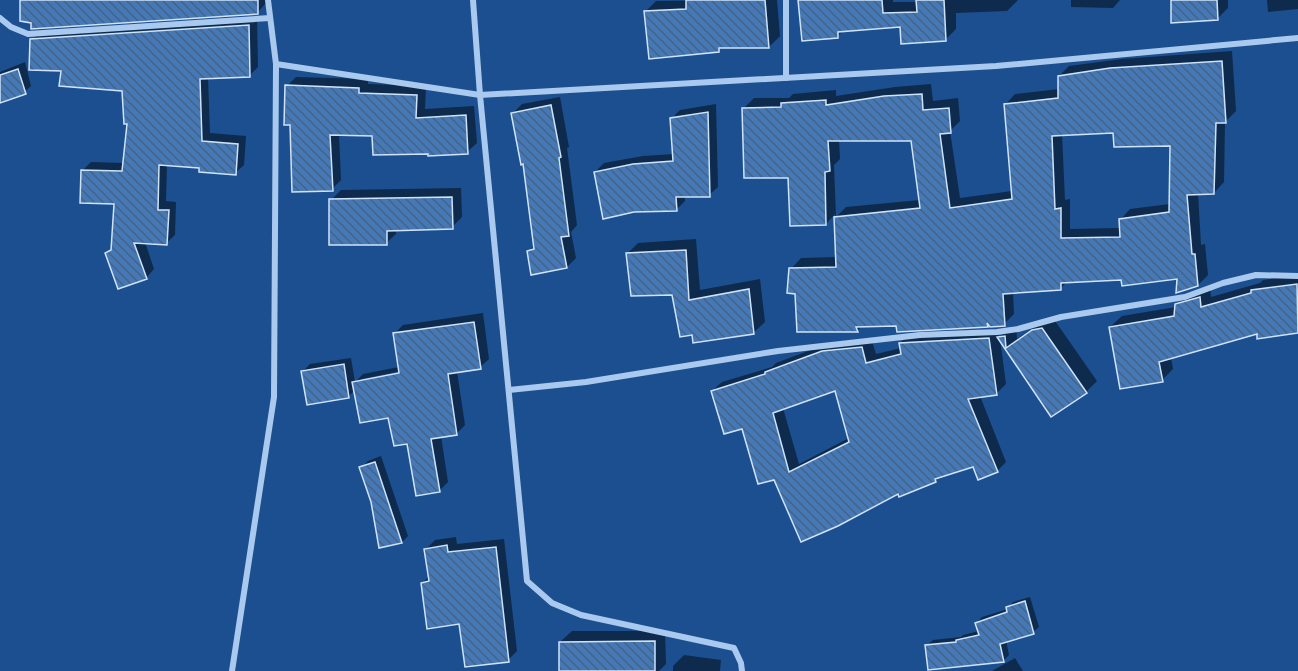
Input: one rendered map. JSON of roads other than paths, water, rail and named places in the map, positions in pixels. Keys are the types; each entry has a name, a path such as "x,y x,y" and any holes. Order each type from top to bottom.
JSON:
{"street":[{"path":"232,671 274,397 276,64 268,0"},
{"path":"473,0 480,95 527,580 552,603 581,615 734,648 742,671"},
{"path":"786,0 786,78"},
{"path":"0,18 11,27 28,34 270,18"},
{"path":"276,64 480,95 996,66 1298,38"},
{"path":"509,390 586,382 778,351 920,335 1018,329 1061,316 1185,297 1223,283 1256,275 1298,276"}]}
